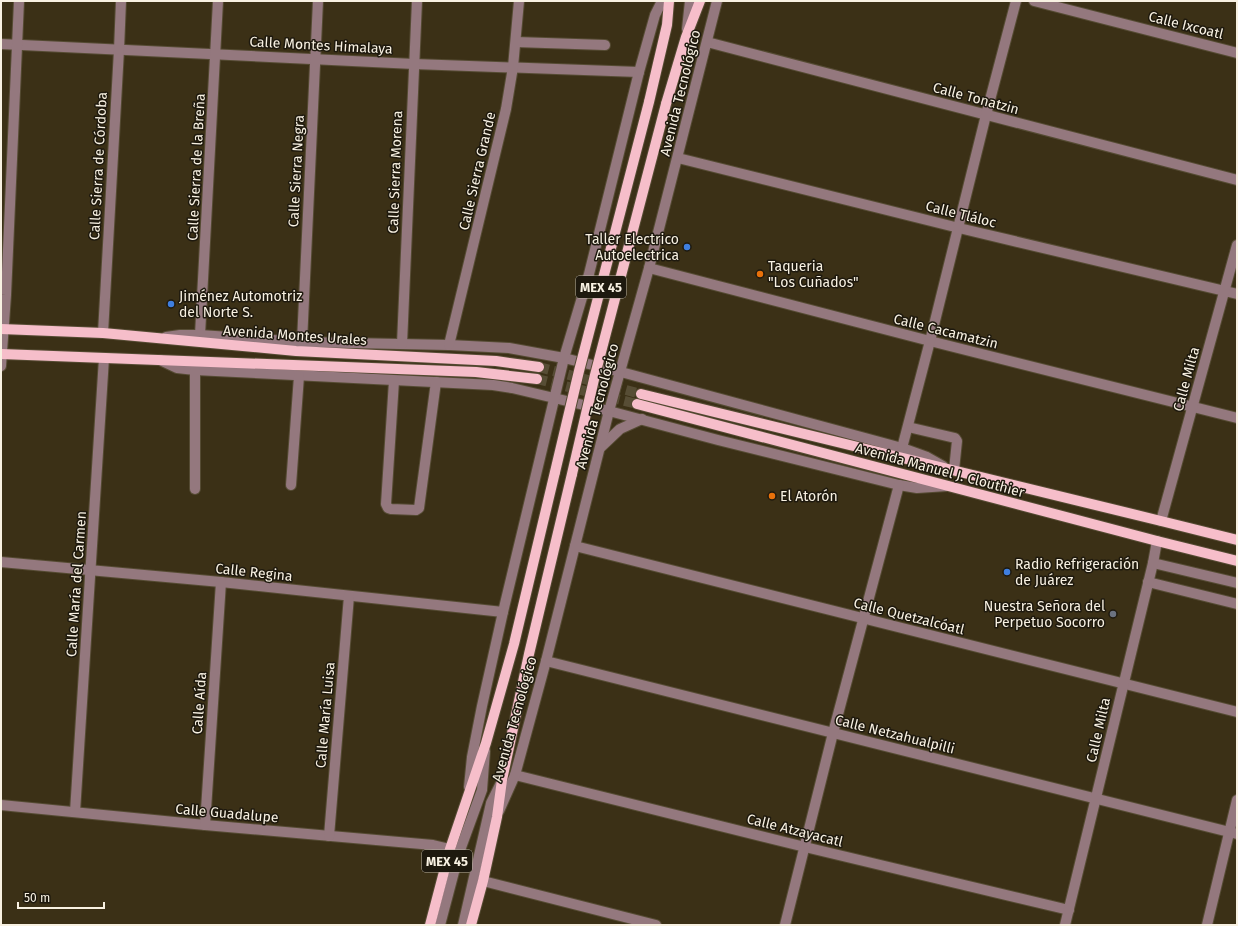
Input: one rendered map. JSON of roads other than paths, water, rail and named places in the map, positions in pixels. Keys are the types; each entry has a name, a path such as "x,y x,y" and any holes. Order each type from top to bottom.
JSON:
{"main road":[{"name":"Avenida Tecnológico","path":"430,925 450,849 486,744 514,644 579,371 649,102 667,25 669,1"},
{"name":"Avenida Tecnológico","path":"472,925 497,816 502,780 529,654 595,375 666,104 686,37 700,1"},
{"name":"Avenida Montes Urales","path":"2,329 102,333 296,351 496,360 539,367"},
{"name":"Avenida Montes Urales","path":"1,354 476,372 537,379"},
{"name":"Avenida Manuel J. Clouthier","path":"641,394 1237,540"},
{"name":"Avenida Manuel J. Clouthier","path":"637,404 1237,561"}],"street":[{"path":"1,366 3,295 19,1"},
{"name":"Calle Sierra de Córdoba","path":"102,333 120,50 121,1"},
{"name":"Calle Sierra de la Breña","path":"200,335 218,1"},
{"name":"Calle Sierra Negra","path":"302,342 318,1"},
{"name":"Calle Sierra Morena","path":"402,344 417,1"},
{"name":"Calle Sierra Grande","path":"449,345 506,110 516,42 519,1"},
{"name":"Avenida Tecnológico","path":"467,798 475,737 503,612 564,358 589,274 639,72 655,15 662,1"},
{"path":"686,37 690,1"},
{"name":"Avenida Tecnológico","path":"497,816 514,775 546,661 609,411 621,372 678,158 717,1"},
{"path":"902,448 1016,1"},
{"name":"Calle Ixcoatl","path":"1034,1 1237,52"},
{"path":"516,42 605,45"},
{"name":"Calle Tonatzin","path":"707,42 1237,180"},
{"name":"Calle Montes Himalaya","path":"1,44 414,64 639,72"},
{"name":"Calle Tláloc","path":"678,158 959,228 1237,294"},
{"name":"Calle Milta","path":"1161,521 1237,245"},
{"name":"Calle Cacamatzin","path":"649,268 930,342 1237,418"},
{"path":"159,339 180,335 200,335 302,342 449,345 509,348 564,358 621,372 902,448 927,457 951,469 957,441 956,438 908,427"},
{"name":"Calle María del Carmen","path":"75,812 104,358"},
{"path":"160,360 177,368 194,370 493,385 512,388 642,419 899,485 917,488 947,486"},
{"path":"194,370 195,489"},
{"path":"291,485 299,376"},
{"path":"394,381 386,504 388,508 392,509 416,510 418,509 419,505 436,382"},
{"path":"601,447 620,429 642,419"},
{"path":"785,925 833,733 899,485"},
{"name":"Calle Milta","path":"1065,925 1153,563 1157,541"},
{"name":"Calle Quetzalcóatl","path":"575,546 1237,712"},
{"name":"Calle Regina","path":"1,562 221,582 503,612"},
{"path":"1153,563 1237,583"},
{"name":"Calle Aída","path":"205,825 221,582"},
{"path":"1148,582 1237,604"},
{"name":"Calle María Luisa","path":"330,836 349,596"},
{"name":"Calle Netzahualpilli","path":"546,661 1233,833"},
{"path":"440,925 459,852 482,790 486,744"},
{"name":"Calle Atzayacatl","path":"514,775 1069,910"},
{"path":"463,925 491,803 502,780"},
{"path":"1207,925 1233,833 1237,800"},
{"name":"Calle Guadalupe","path":"1,805 434,845 450,849"},
{"path":"483,881 656,925"}],"tunnel":[{"path":"539,367 641,394"},
{"path":"537,379 637,404"}],"place":[{"name":"Taller Electrico Autoelectrica","path":"687,247"},
{"name":"Taqueria \"Los Cuñados\"","path":"760,274"},
{"name":"Jiménez Automotriz del Norte S.","path":"171,304"},
{"name":"El Atorón","path":"772,496"},
{"name":"Radio Refrigeración de Juárez","path":"1007,572"},
{"name":"Nuestra Señora del Perpetuo Socorro","path":"1113,614"}]}
